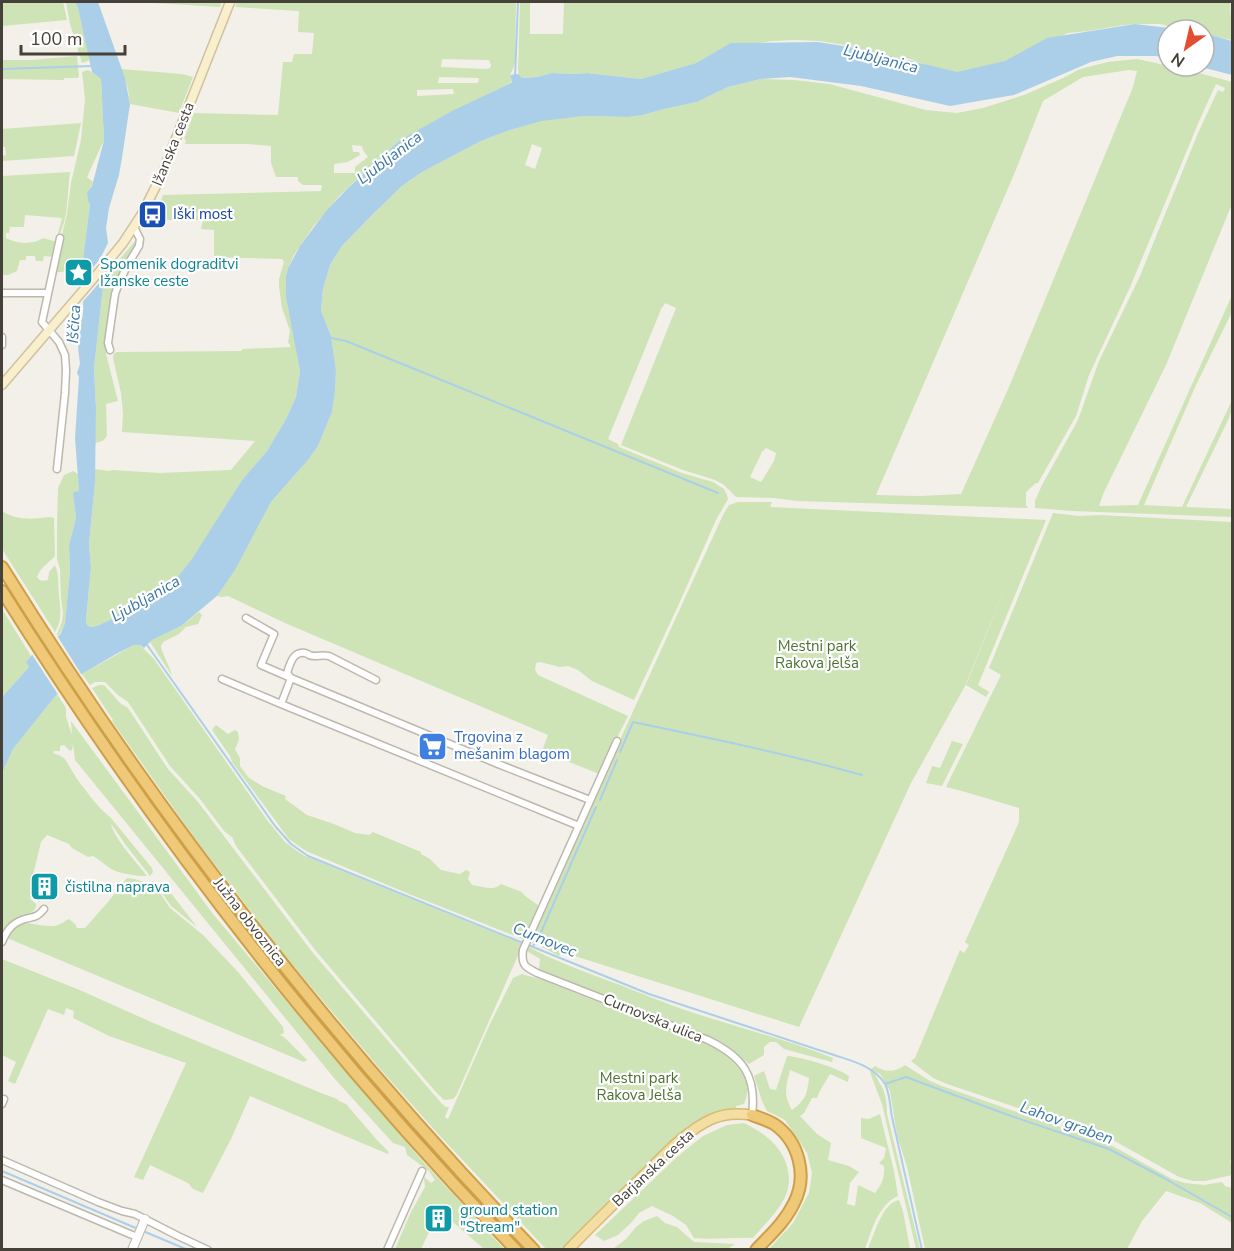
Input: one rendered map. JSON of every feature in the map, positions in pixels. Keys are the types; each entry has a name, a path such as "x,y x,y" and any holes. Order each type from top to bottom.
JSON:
{"highway":[{"name":"Južna obvoznica","path":"2,567 103,722 189,843 246,917 304,991 412,1118 534,1250"},
{"name":"Južna obvoznica","path":"2,592 93,730 180,852 242,933 312,1020 424,1151 516,1250"},
{"path":"752,1115 775,1125 788,1138 798,1156 801,1177 797,1197 790,1210 756,1250"}],"main road":[{"name":"Ižanska cesta","path":"2,386 134,227 162,174 230,2"},
{"name":"Barjanska cesta","path":"568,1250 664,1155 700,1125 723,1115 738,1113 752,1115"}],"street":[{"path":"110,350 108,344 116,294 122,274 139,248 140,242 134,227"},
{"path":"57,469 66,370 65,355 59,342 42,322 60,238"},
{"path":"2,293 48,293"},
{"path":"2,337 2,345"},
{"path":"246,618 274,634 261,665 590,800"},
{"path":"291,678 287,673 294,656 304,653 329,656 376,680"},
{"path":"281,704 291,678"},
{"path":"222,679 579,826 617,741"},
{"name":"Curnovska ulica","path":"579,826 523,951 524,964 537,973 726,1049 738,1059 749,1075 754,1094 752,1115"},
{"path":"2,942 13,924 34,918 44,909"},
{"path":"2,1160 98,1202 132,1213 208,1250"},
{"path":"387,1250 422,1171"},
{"path":"2,1180 139,1232"},
{"path":"132,1250 145,1219"}],"green space":[{"path":"2,2 63,2 67,20 2,26"},
{"path":"66,2 75,2 78,8 90,60 82,63 70,24"},
{"path":"136,2 222,2 220,7"},
{"path":"237,2 516,2 515,62 510,75 512,81 505,87 399,141 340,195 313,227 294,255 286,276 288,308 300,371 296,397 286,419 267,451 242,480 194,557 172,584 148,599 125,608 112,619 91,627 87,625 86,620 91,567 89,544 95,483 94,469 160,473 231,470 255,441 122,432 121,393 113,358 114,353 241,351 243,349 291,347 288,342 290,331 282,308 279,286 284,262 282,259 214,257 214,230 201,229 203,220 153,220 163,195 321,191 322,185 303,185 298,181 298,177 276,177 271,163 271,146 185,144 184,139 194,113 278,115 283,62 292,62 294,54 312,54 314,33 298,32 299,11 235,7","holes":["442,59 489,60 491,65 486,69 441,67","439,77 479,79 478,83 438,83","453,89 454,94 417,96 417,90","352,145 362,146 368,157 355,167 355,173 334,173 334,164 348,162 360,155 359,152 353,152"]},
{"path":"520,2 530,2 530,34 563,34 564,2 1230,2 1232,40 1216,37 1216,18 1156,18 1156,24 1124,25 1068,33 1004,65 968,72 946,72 907,58 891,57 850,46 795,40 723,48 696,63 641,79 587,73 552,73 522,78 519,77"},
{"path":"77,56 79,77 77,78 64,78 64,80 2,79 2,60"},
{"path":"1137,59 1156,63 1156,78 1216,78 1232,82 1232,204 1166,365 1099,506 1138,505 1232,295 1232,312 1196,385 1144,505 1182,507 1232,400 1229,418 1186,507 1232,509 1232,517 1035,508 1035,501 1042,485 1078,420 1099,361 1140,276 1198,133 1218,90 1223,92 1225,88 1216,84 1131,285 1089,375 1076,416 1038,483 1026,492 1028,508 736,497 715,480 621,445 676,308 665,303 608,439 618,444 619,447 682,473 713,482 724,489 728,499 716,520 634,700 592,681 578,670 568,666 536,663 535,670 538,675 628,716 599,774 542,751 548,735 285,623 228,596 217,596 235,569 271,502 318,446 332,412 336,370 331,336 321,312 323,289 330,265 342,246 372,215 402,186 422,172 481,141 541,120 584,116 643,115 697,102 728,87 761,79 829,84 926,110 957,113 983,108 1024,95 1080,69 1108,62","holes":["1129,70 1137,71 1133,87 1009,387 961,494 876,495 1015,172 1043,101 1083,77","532,144 542,148 535,169 525,165","766,448 776,453 774,461 761,482 750,477"]},
{"path":"121,69 193,77 179,113 130,104"},
{"path":"88,70 101,79 104,140 87,177 93,182 87,196 90,204 83,259 86,268 83,272 82,268 55,272 81,140 85,99 82,72"},
{"path":"81,123 74,156 2,161 2,156 6,155 5,147 2,147 2,129"},
{"path":"70,172 66,214 58,237 62,218 25,215 24,227 10,227 9,233 6,233 6,238 19,242 30,243 43,238 57,242 54,257 44,256 43,261 36,261 35,256 26,256 26,260 20,260 17,271 2,275 2,176"},
{"path":"135,241 136,244 116,282 111,282 110,288 114,289 106,354 118,401 106,404 107,435 104,440 95,443 94,368 104,278"},
{"path":"73,471 78,474 79,491 73,494 76,518 69,545 70,570 65,623 58,637 63,613 60,569 57,559 58,488 64,475"},
{"name":"Mestni park Rakova jelša","path":"738,502 772,502 770,507 1046,520 978,685 989,692 986,697 966,685 1013,568 965,686 911,783 799,1027 562,952 559,956 530,942 580,827 723,515 729,505"},
{"path":"2,511 19,518 54,518 55,556 37,577 43,581 48,580 49,572 55,565 58,575 60,613 55,632 2,549"},
{"path":"1053,513 1232,522 1232,1159 1230,1161 1232,1175 1205,1181 1193,1181 1179,1177 1113,1140 947,1084 933,1078 911,1061 915,1058 960,950 964,953 969,945 965,942 1019,822 1019,808 946,787 1001,675 989,668"},
{"path":"2,609 31,656 26,662 29,667 2,697"},
{"path":"199,612 202,615 198,624 186,627 179,634 163,642 161,646 172,676 150,642 181,626"},
{"path":"134,645 140,645 154,659 267,820 285,842 305,856 523,944 453,1099 444,1100 434,1090 316,951 236,846 232,837 224,831 200,799 170,766 128,702 105,682 95,682 90,685 82,674"},
{"name":"Mestni park Rakova Jelša","path":"104,685 120,703 128,708 168,769 198,802 313,953 442,1104 449,1107 445,1117 448,1119 513,978 522,974 675,1032 678,1031 717,1048 739,1065 746,1076 748,1089 744,1104 711,1114 688,1126 561,1249 546,1249 381,1070 286,957 196,840 112,721 92,688"},
{"path":"57,694 66,708 66,717 72,735 71,721 213,914 425,1164 504,1249 484,1249 446,1216 438,1213 421,1249 395,1249 425,1187 424,1177 431,1183 435,1180 429,1171 407,1155 405,1147 393,1143 334,1078 75,760 73,744 70,751 64,745 60,746 60,751 53,753 65,759 93,800 111,818 153,872 150,876 112,825 122,845 147,876 113,870 93,856 88,857 69,844 47,835 41,842 32,879 30,899 36,904 35,909 10,922 2,933 2,772 13,749"},
{"path":"216,725 228,734 235,730 238,732 239,740 235,749 240,758 240,766 249,778 286,796 285,799 307,815 355,833 369,835 373,832 421,852 441,870 460,874 466,870 470,872 468,879 472,885 491,888 501,884 522,892 539,906 525,940 306,851 289,839 232,762 212,730"},
{"path":"952,741 963,744 942,786 926,783 932,766 940,768"},
{"path":"127,878 153,883 170,908 203,935 238,972 283,1027 284,1033 280,1035 307,1060 304,1062 7,938 16,926 26,923 53,926 69,919 77,928 85,928"},
{"path":"155,883 167,888 197,927 171,906"},
{"path":"527,946 569,966 673,1006 816,1052 833,1058 832,1062 784,1049 776,1042 770,1042 764,1047 764,1055 749,1064 732,1050 712,1039 539,969 540,959 525,950"},
{"path":"2,959 337,1099 346,1104 389,1152 388,1154 250,1096 203,1193 193,1189 188,1183 150,1165 143,1180 134,1177 186,1063 109,1036 73,1018 74,1011 66,1008 64,1015 48,1009 15,1084 8,1081 16,1062 2,1055"},
{"path":"787,1056 819,1063 849,1076 848,1082 830,1074 817,1098 812,1098 800,1116 817,1134 831,1143 828,1160 849,1166 859,1172 850,1183 847,1204 855,1206 858,1185 875,1193 883,1177 884,1166 879,1163 884,1158 886,1148 861,1138 861,1118 869,1119 880,1114 898,1196 885,1205 873,1226 865,1249 769,1249 793,1223 809,1193 812,1173 807,1153 785,1120 767,1111 754,1076 764,1071 770,1089 776,1090","holes":["790,1070 809,1078 805,1096 792,1110 786,1090"]},
{"path":"905,1065 942,1086 1109,1144 1172,1179 1204,1185 1222,1182 1225,1186 1232,1188 1232,1223 1200,1203 1166,1191 1142,1221 1127,1249 925,1249 907,1167 897,1135 890,1091 880,1074 874,1071 885,1095 887,1114 920,1249 916,1249 882,1104 870,1070 875,1066 887,1071 894,1070"},
{"path":"744,1123 762,1134 779,1150 787,1165 789,1181 782,1203 753,1238 694,1238 686,1225 652,1206 639,1213 618,1235 604,1241 595,1235 678,1156 703,1136 727,1125"},
{"path":"899,1200 910,1249 868,1249 883,1213 893,1202"},
{"path":"657,1216 665,1223 677,1227 694,1242 735,1244 728,1249 613,1249 644,1221"}],"water":[{"name":"Ljubljanica","path":"75,2 98,2 125,78 130,104 119,175 109,208 106,228 108,243 100,259 104,278 94,368 95,483 89,544 91,567 86,620 87,625 91,627 112,619 125,608 172,584 192,559 242,480 267,451 286,419 296,397 300,371 286,297 286,276 300,246 326,211 399,141 452,111 511,83 510,75 518,74 522,78 552,73 587,73 641,79 696,63 731,43 818,42 862,49 957,72 1005,61 1047,38 1135,24 1156,26 1156,56 1117,56 1091,62 1014,95 950,106 861,86 790,77 761,79 728,87 697,102 643,115 584,116 541,121 481,141 422,172 402,186 372,215 342,246 330,265 323,289 321,311 331,336 336,370 332,412 318,446 271,502 235,570 217,596 181,626 152,640 144,648 134,645 116,654 82,674 57,694 13,749 2,773 2,697 29,667 26,662 31,656 60,635 65,623 70,570 69,545 76,518 73,494 79,491 75,438 79,377 77,373 80,364 78,347 80,334 78,331 83,313 82,280 86,268 83,259 90,204 87,193 92,186 104,140 101,79 92,72"},
{"path":"1216,36 1232,41 1232,75 1216,71"}],"pier":[{"path":"106,252 103,259 106,275 80,305 78,285"},
{"path":"56,634 83,677 59,696 31,653"}],"waterway":[{"path":"515,77 518,2"},
{"path":"2,69 92,66"},
{"path":"331,338 346,341 718,493"},
{"name":"Curnovec","path":"145,642 275,826 291,844 308,856 649,994 848,1060 875,1073 885,1084 888,1092 922,1250"},
{"path":"620,752 633,722 777,753 862,775"},
{"path":"600,800 617,760"},
{"path":"533,946 596,807"},
{"name":"Lahov graben","path":"885,1084 906,1077 1109,1149 1232,1217"},
{"path":"2,1171 138,1229"},
{"path":"143,1231 188,1250"}],"place":[{"name":"Iški most","path":"152,214"},
{"name":"Spomenik dograditvi Ižanske ceste","path":"79,273"},
{"name":"Trgovina z mešanim blagom","path":"433,746"},
{"name":"čistilna naprava","path":"44,887"},
{"name":"ground station \"Stream\"","path":"439,1219"}],"water label":[{"name":"Iščica","path":"73,324"}]}
